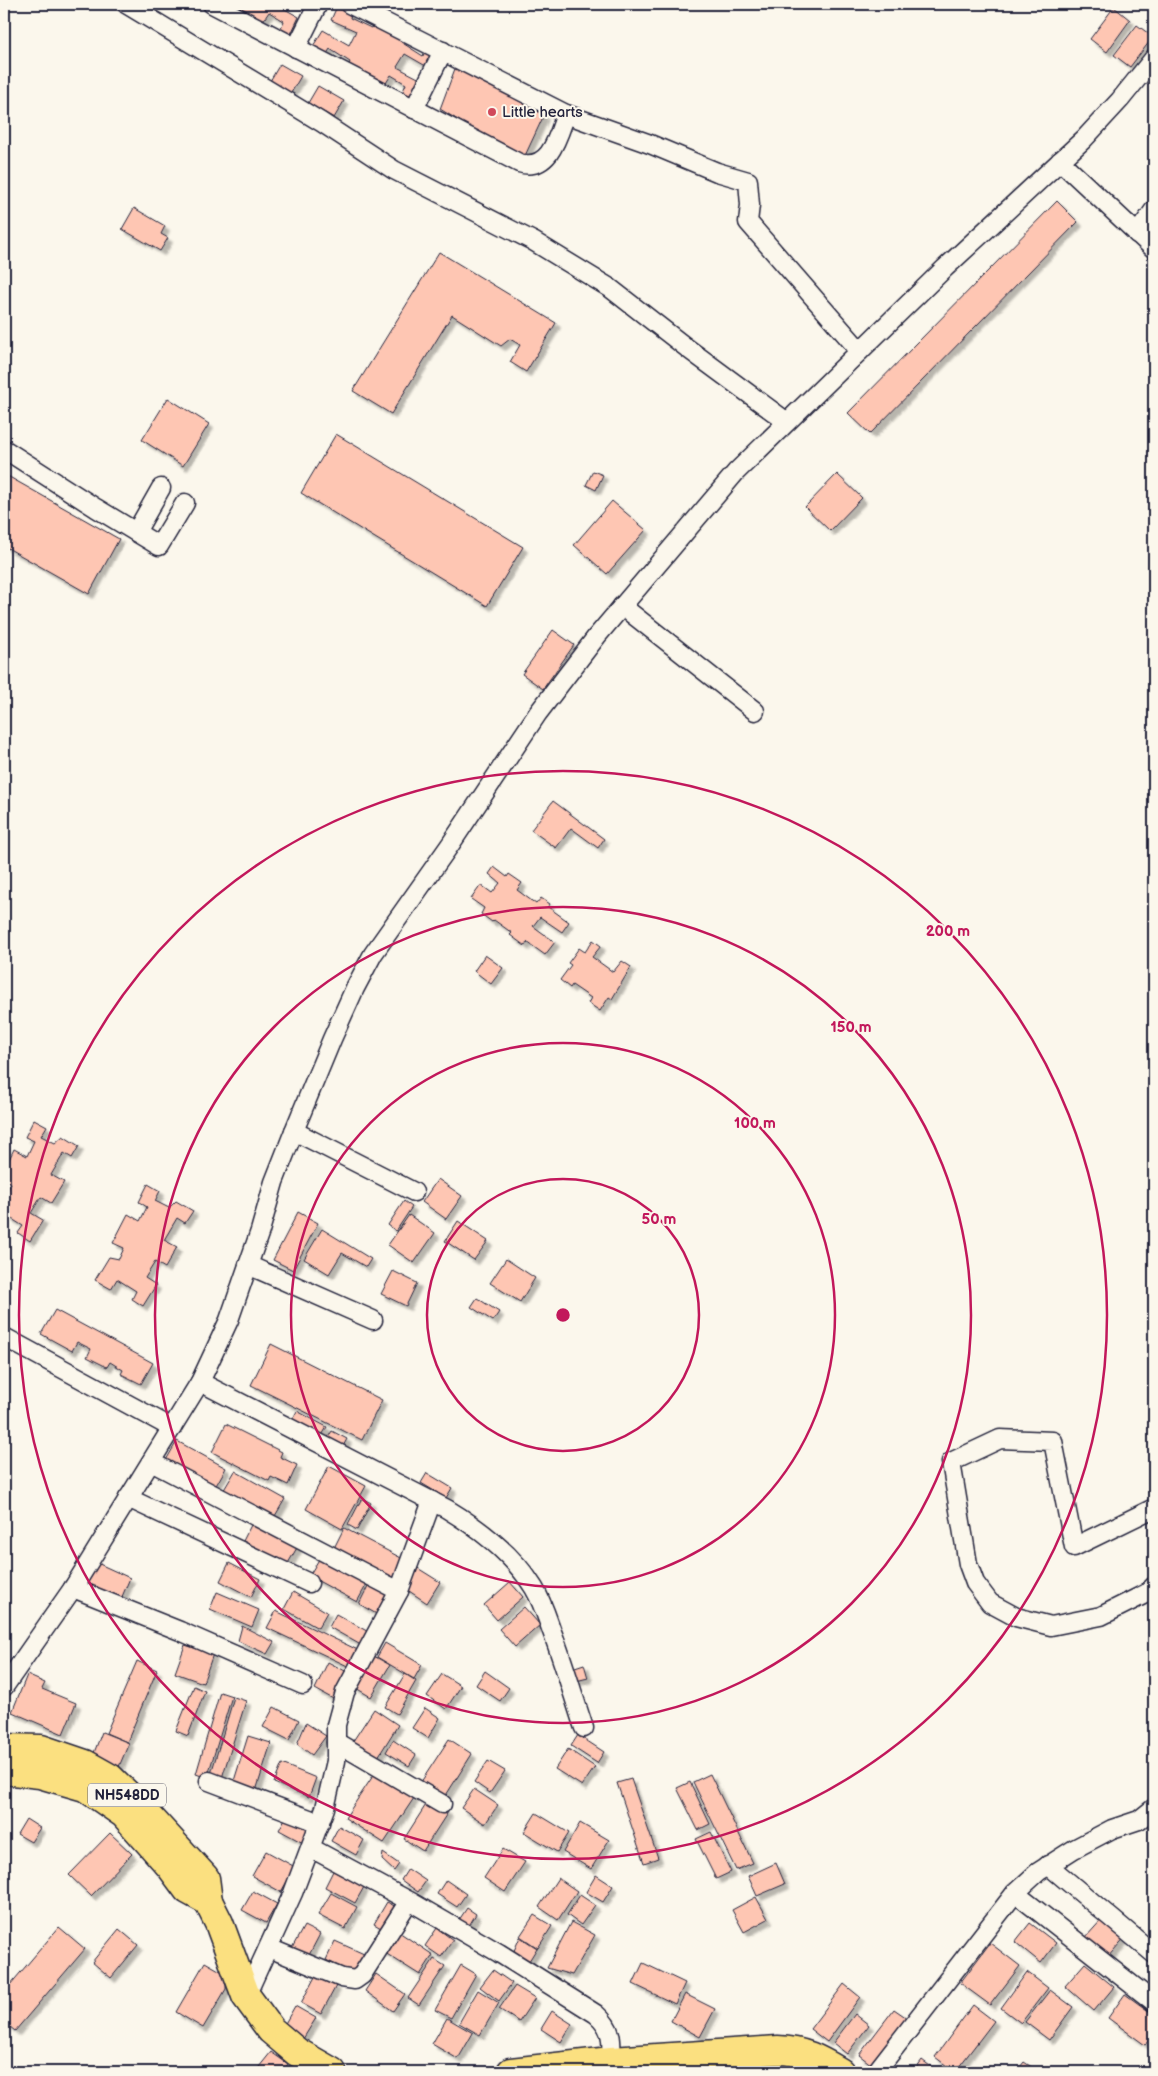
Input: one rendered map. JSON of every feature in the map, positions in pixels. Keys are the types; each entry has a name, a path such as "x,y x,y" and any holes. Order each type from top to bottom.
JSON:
{"highway":[{"name":"NH548DD","path":"4,1748 41,1749 85,1764 110,1778 140,1807 205,1878 208,1901 219,1923 246,1996 272,2030 297,2052 332,2072"},
{"name":"NH548DD","path":"4,1770 40,1774 85,1787 124,1814 171,1867 188,1890 208,1901"},
{"path":"511,2072 611,2061 748,2053 819,2059 840,2072"}],"street":[{"path":"126,4 321,122 394,170 533,241 610,288 787,422"},
{"path":"212,4 524,165 542,160 553,151 566,114"},
{"path":"296,48 318,4"},
{"path":"349,4 566,114 650,144 718,172 748,181 750,205 748,222 860,351"},
{"path":"414,109 443,51"},
{"path":"4,1687 73,1588 200,1382 229,1320 274,1182 294,1131 355,988 374,954 450,845 538,713 597,636 736,472 945,268 1084,139 1120,100 1154,58"},
{"path":"1060,162 1154,249"},
{"path":"1136,234 1154,210"},
{"path":"4,448 159,546 185,503"},
{"path":"136,532 160,488"},
{"path":"622,606 755,711"},
{"path":"294,1131 414,1192"},
{"path":"248,1265 373,1320"},
{"path":"4,1337 172,1428"},
{"path":"200,1382 432,1501 471,1524 509,1556 534,1589 544,1609 584,1728"},
{"path":"1154,1508 1074,1547 1052,1441 1000,1439 951,1462 968,1564 976,1583 990,1603 1016,1617 1051,1626 1101,1616 1147,1593 1154,1586"},
{"path":"151,1462 399,1591"},
{"path":"128,1498 309,1583"},
{"path":"246,1996 294,1893 320,1822 332,1782 336,1761 336,1725 345,1692 399,1591 432,1501"},
{"path":"73,1588 180,1631 303,1685"},
{"path":"336,1742 442,1804"},
{"path":"209,1781 320,1822"},
{"path":"876,2072 1015,1893 1048,1866 1074,1849 1104,1833 1139,1820 1154,1808"},
{"path":"311,1848 409,1901 499,1953 596,2014 605,2022 609,2031 612,2041 611,2061"},
{"path":"1048,1866 1154,1954"},
{"path":"1015,1893 1154,2002"},
{"path":"268,1948 342,1978 355,1980 362,1975 409,1901"}],"building":[{"path":"226,4 276,4 299,17 290,36 280,30 284,21 269,12 261,24"},
{"path":"338,4 352,9 350,18 371,28 376,21 403,34 401,42 423,56 426,49 438,54 431,69 405,54 397,67 422,80 412,98 402,93 406,84 391,75 383,88 347,69 350,62 330,49 324,58 310,51 323,30 349,45 356,31 331,20"},
{"path":"1114,7 1130,20 1107,52 1090,39"},
{"path":"1137,25 1153,37 1130,67 1114,55"},
{"path":"280,64 301,76 291,93 270,81"},
{"name":"Little hearts","path":"456,66 544,115 523,160 440,109"},
{"path":"318,86 344,101 334,118 308,103"},
{"path":"1057,201 1078,222 870,434 848,413"},
{"path":"134,208 165,226 161,234 168,238 160,251 122,229"},
{"path":"439,252 556,323 526,372 510,362 520,345 510,339 501,346 452,315 391,414 353,391"},
{"path":"168,398 209,424 183,466 142,440"},
{"path":"336,434 523,547 487,606 301,493"},
{"path":"593,471 603,475 596,490 586,485"},
{"path":"4,474 119,539 89,594 4,546"},
{"path":"837,474 862,498 830,531 805,507"},
{"path":"612,501 646,530 607,574 574,545"},
{"path":"553,630 574,645 543,689 522,674"},
{"path":"553,801 604,839 598,848 571,828 556,848 531,830"},
{"path":"494,867 507,877 509,874 522,883 517,890 536,904 541,898 550,904 548,907 569,922 562,932 540,917 533,926 555,942 545,955 527,942 525,946 510,935 512,933 494,920 492,922 481,914 484,908 471,899 481,885 492,893 500,883 489,874"},
{"path":"593,940 601,946 592,957 613,972 622,961 631,967 612,999 609,997 600,1011 588,1003 591,998 572,985 570,988 560,980 571,965 568,963 579,948 585,952"},
{"path":"485,955 503,968 491,984 474,971"},
{"path":"34,1119 47,1126 41,1136 55,1143 63,1136 79,1146 72,1158 64,1153 51,1175 64,1182 51,1203 41,1197 31,1213 43,1220 30,1241 18,1233 23,1226 4,1214 4,1194 6,1194 11,1183 4,1180 4,1170 14,1149 27,1156 34,1141 25,1137"},
{"path":"438,1179 462,1196 446,1219 422,1202"},
{"path":"148,1184 160,1191 155,1201 169,1208 176,1201 193,1211 185,1223 177,1218 164,1240 177,1247 165,1268 155,1262 145,1278 156,1285 143,1306 132,1299 136,1291 117,1279 111,1289 95,1280 109,1257 119,1259 124,1248 113,1243 128,1214 140,1221 147,1207 139,1202"},
{"path":"404,1201 412,1207 396,1231 388,1225"},
{"path":"298,1212 318,1223 293,1270 273,1260"},
{"path":"409,1215 435,1233 414,1263 388,1245"},
{"path":"458,1221 488,1241 474,1260 445,1241"},
{"path":"322,1229 371,1259 366,1267 342,1253 329,1274 304,1259"},
{"path":"506,1259 535,1278 520,1302 490,1283"},
{"path":"393,1271 417,1283 406,1306 381,1294"},
{"path":"477,1298 499,1312 493,1321 471,1307"},
{"path":"55,1310 153,1363 141,1384 121,1374 123,1370 110,1362 107,1367 87,1357 91,1349 77,1342 72,1351 41,1334"},
{"path":"271,1344 382,1400 362,1440 251,1385"},
{"path":"297,1411 327,1427 321,1437 291,1422"},
{"path":"226,1424 282,1452 280,1457 297,1465 288,1485 271,1477 269,1481 212,1452"},
{"path":"332,1431 347,1439 342,1448 327,1439"},
{"path":"177,1441 226,1468 214,1489 165,1462"},
{"path":"329,1466 366,1486 342,1529 306,1509"},
{"path":"235,1471 285,1499 272,1521 222,1493"},
{"path":"427,1473 452,1488 446,1498 421,1483"},
{"path":"362,1498 371,1503 357,1530 348,1525"},
{"path":"253,1521 298,1546 287,1565 243,1541"},
{"path":"344,1528 405,1560 393,1582 333,1550"},
{"path":"321,1556 368,1582 357,1602 309,1576"},
{"path":"95,1562 130,1578 121,1599 86,1583"},
{"path":"229,1563 260,1579 251,1597 220,1581"},
{"path":"416,1567 440,1582 427,1603 403,1587"},
{"path":"370,1582 392,1594 380,1616 359,1604"},
{"path":"510,1582 523,1597 497,1620 484,1605"},
{"path":"217,1592 259,1610 252,1627 210,1609"},
{"path":"293,1592 327,1612 318,1628 284,1609"},
{"path":"524,1607 540,1625 515,1647 499,1629"},
{"path":"276,1611 362,1652 354,1669 267,1628"},
{"path":"336,1614 374,1635 366,1648 329,1627"},
{"path":"242,1626 274,1642 267,1654 238,1641"},
{"path":"385,1643 422,1665 414,1679 377,1657"},
{"path":"185,1645 213,1654 203,1683 175,1673"},
{"path":"372,1655 390,1665 371,1697 354,1687"},
{"path":"137,1661 157,1670 127,1742 106,1733"},
{"path":"328,1662 349,1673 335,1700 315,1689"},
{"path":"584,1664 588,1678 576,1681 572,1668"},
{"path":"485,1671 509,1688 500,1701 476,1685"},
{"path":"405,1674 416,1681 397,1714 385,1707"},
{"path":"442,1674 461,1686 446,1709 427,1696"},
{"path":"27,1675 45,1683 42,1689 76,1703 63,1734 12,1712"},
{"path":"194,1686 205,1691 188,1736 176,1731"},
{"path":"220,1692 232,1696 207,1778 196,1774"},
{"path":"234,1697 246,1701 221,1781 210,1777"},
{"path":"274,1707 299,1720 289,1740 263,1727"},
{"path":"425,1708 440,1718 428,1738 412,1728"},
{"path":"374,1709 398,1725 378,1757 353,1741"},
{"path":"306,1723 326,1736 312,1755 297,1744"},
{"path":"102,1732 129,1743 118,1769 92,1758"},
{"path":"578,1735 604,1752 597,1763 571,1746"},
{"path":"248,1736 271,1743 256,1791 233,1784"},
{"path":"449,1739 472,1754 443,1800 419,1785"},
{"path":"393,1740 416,1755 409,1766 386,1752"},
{"path":"568,1749 595,1767 582,1786 555,1769"},
{"path":"488,1761 505,1771 490,1793 474,1782"},
{"path":"282,1764 316,1778 309,1797 274,1783"},
{"path":"375,1773 414,1798 384,1843 345,1818"},
{"path":"710,1774 753,1863 736,1870 693,1782"},
{"path":"631,1779 658,1858 644,1863 617,1783"},
{"path":"690,1782 710,1824 698,1830 677,1788"},
{"path":"474,1789 498,1805 485,1824 461,1808"},
{"path":"429,1800 448,1812 423,1851 404,1839"},
{"path":"288,1813 314,1826 305,1844 279,1830"},
{"path":"536,1813 569,1833 557,1852 524,1832"},
{"path":"26,1819 40,1828 31,1842 17,1834"},
{"path":"580,1823 609,1840 591,1869 563,1852"},
{"path":"339,1826 364,1840 356,1855 331,1841"},
{"path":"711,1832 731,1872 716,1879 696,1839"},
{"path":"110,1833 132,1854 91,1896 69,1875"},
{"path":"503,1849 525,1862 505,1892 484,1878"},
{"path":"266,1851 295,1867 281,1892 252,1876"},
{"path":"383,1853 399,1864 394,1871 382,1860"},
{"path":"776,1863 785,1884 757,1896 748,1876"},
{"path":"408,1869 426,1881 418,1892 401,1880"},
{"path":"333,1871 364,1887 355,1903 325,1887"},
{"path":"596,1875 613,1886 603,1902 586,1892"},
{"path":"558,1878 577,1891 558,1920 539,1907"},
{"path":"446,1880 466,1894 457,1907 437,1894"},
{"path":"253,1891 277,1904 266,1923 242,1910"},
{"path":"331,1893 357,1907 345,1929 318,1915"},
{"path":"580,1895 595,1905 581,1925 567,1915"},
{"path":"756,1897 768,1919 744,1932 732,1910"},
{"path":"387,1902 400,1909 388,1932 374,1924"},
{"path":"467,1908 476,1914 467,1929 457,1923"},
{"path":"534,1915 552,1926 538,1948 520,1936"},
{"path":"1104,1917 1126,1936 1107,1958 1085,1938"},
{"path":"571,1922 595,1935 572,1975 547,1968"},
{"path":"1030,1923 1056,1943 1041,1963 1015,1942"},
{"path":"304,1926 320,1934 308,1957 292,1948"},
{"path":"59,1927 85,1949 15,2031 4,2022 4,1992"},
{"path":"437,1928 453,1940 441,1957 425,1946"},
{"path":"119,1929 138,1945 111,1978 92,1962"},
{"path":"396,1930 433,1955 420,1975 382,1951"},
{"path":"520,1937 537,1948 529,1961 513,1953"},
{"path":"335,1941 364,1954 354,1974 326,1960"},
{"path":"990,1943 1020,1966 990,2005 960,1983"},
{"path":"434,1959 445,1966 419,2005 408,1998"},
{"path":"205,1962 226,1974 226,1989 203,2028 176,2012"},
{"path":"643,1963 685,1983 675,2004 633,1984"},
{"path":"1085,1963 1114,1987 1094,2011 1065,1986"},
{"path":"461,1965 476,1974 451,2018 435,2010"},
{"path":"493,1970 512,1983 499,2001 480,1987"},
{"path":"1027,1972 1048,1988 1021,2023 1001,2008"},
{"path":"376,1974 405,1994 393,2011 365,1991"},
{"path":"316,1975 336,1986 321,2014 301,2003"},
{"path":"844,1984 860,1997 827,2042 810,2029"},
{"path":"515,1986 535,1998 519,2022 499,2009"},
{"path":"478,1990 499,2003 480,2035 459,2023"},
{"path":"1050,1990 1073,2007 1049,2040 1025,2022"},
{"path":"685,1994 715,2009 700,2037 671,2021"},
{"path":"1125,1994 1154,2015 1154,2033 1145,2045 1108,2018"},
{"path":"973,2005 994,2021 955,2072 935,2057"},
{"path":"295,2006 316,2018 303,2039 283,2027"},
{"path":"894,2009 907,2018 872,2065 859,2055"},
{"path":"552,2011 572,2024 561,2042 541,2029"},
{"path":"855,2014 869,2025 847,2054 833,2043"},
{"path":"447,2018 473,2033 458,2059 432,2044"},
{"path":"271,2052 288,2064 282,2072 255,2072"},
{"path":"922,2060 938,2072 913,2072"},
{"path":"1024,2062 1039,2072 1016,2072"}],"place":[{"name":"Little hearts","path":"492,112"}]}
